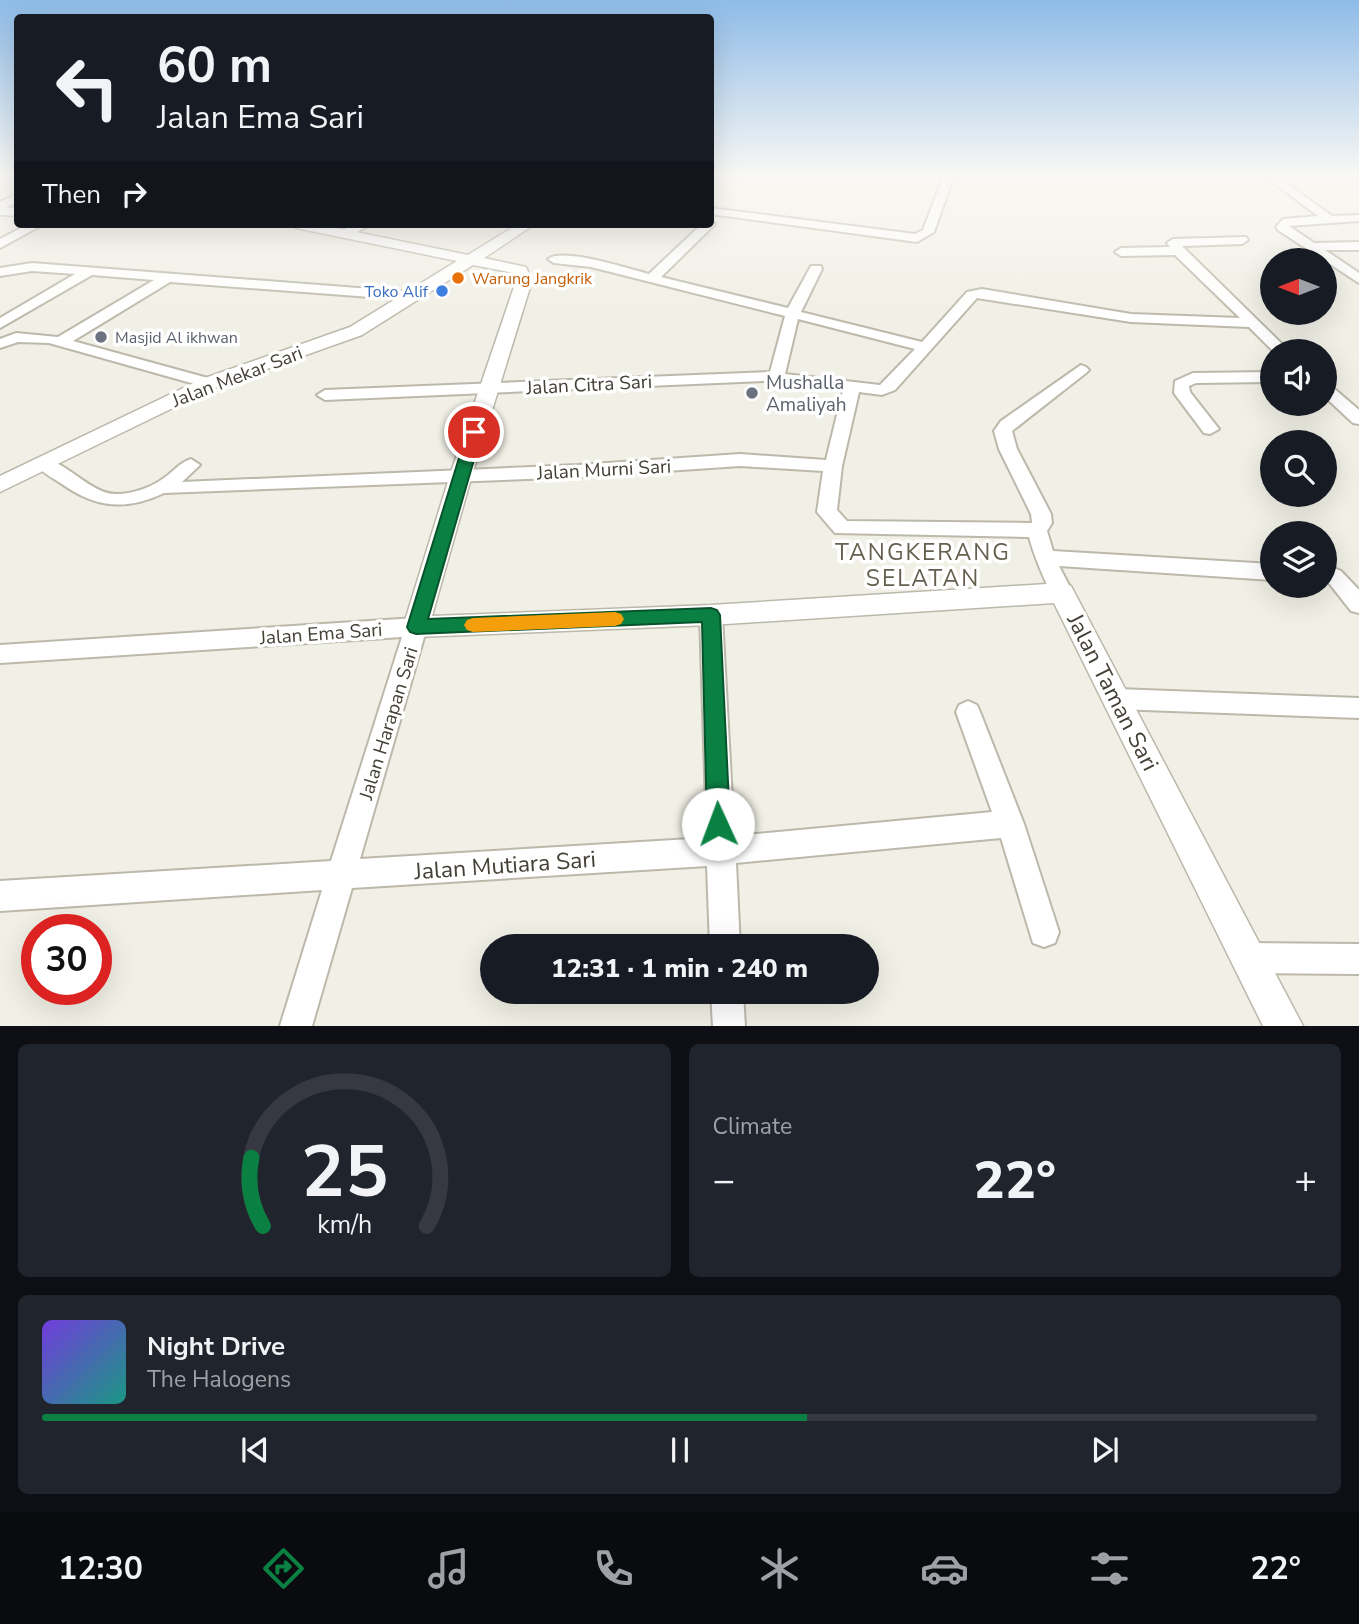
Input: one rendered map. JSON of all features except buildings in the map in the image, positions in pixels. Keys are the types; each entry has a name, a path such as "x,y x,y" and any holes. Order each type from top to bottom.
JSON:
{"street":[{"path":"800,223 917,238 928,232 931,223"},
{"path":"1283,223 1282,227 1359,279"},
{"path":"0,244 30,228"},
{"path":"316,228 469,259"},
{"path":"345,234 357,228"},
{"name":"Jalan Mekar Sari","path":"0,485 209,383 356,331 521,228"},
{"path":"653,278 705,228"},
{"path":"1242,240 1173,243 1178,251 1269,339"},
{"path":"1312,247 1359,246"},
{"path":"1121,252 1178,251"},
{"name":"Jalan Harapan Sari","path":"296,1026 461,475 524,281 521,270 469,259"},
{"path":"554,260 590,263 925,347 972,295 982,292 1131,318 1251,323"},
{"path":"0,272 32,267 410,296"},
{"path":"777,376 793,313 816,269"},
{"path":"0,324 90,271"},
{"path":"60,342 165,279"},
{"path":"0,344 16,337 60,342 209,383"},
{"name":"Jalan Citra Sari","path":"325,395 777,376 877,391 890,387 925,347"},
{"name":"Jalan Taman Sari","path":"1081,370 1007,425 1003,431 1041,514 1042,523 1037,530 1045,558 1284,1026"},
{"path":"1210,429 1182,393 1181,384 1193,378 1260,377"},
{"path":"852,387 833,466 827,512 842,528 1037,530"},
{"path":"1337,400 1359,419"},
{"name":"Jalan Murni Sari","path":"169,484 171,489 187,490 579,471 740,460 833,466"},
{"path":"45,464 90,496 127,501 169,484 191,465"},
{"path":"1045,558 1260,571"},
{"path":"1337,576 1359,578"},
{"path":"1337,583 1359,605"},
{"name":"Jalan Ema Sari","path":"0,654 416,627 711,615 1062,593"},
{"path":"711,615 723,934"},
{"path":"1117,699 1359,708"},
{"path":"968,712 1010,824 1044,932"},
{"name":"Jalan Mutiara Sari","path":"0,896 719,851 1010,824"},
{"path":"1251,958 1359,959"},
{"path":"728,1004 729,1026"}],"slow traffic":[{"path":"473,625 615,619"}],"place":[{"name":"Warung Jangkrik","path":"458,278"},
{"name":"Toko Alif","path":"442,291"},
{"name":"Masjid Al ikhwan","path":"101,337"},
{"name":"Mushalla Amaliyah","path":"752,393"}],"district":[{"name":"TANGKERANG SELATAN","path":"923,565"}],"route":[{"path":"474,432 416,627 711,615 718,824"}]}
